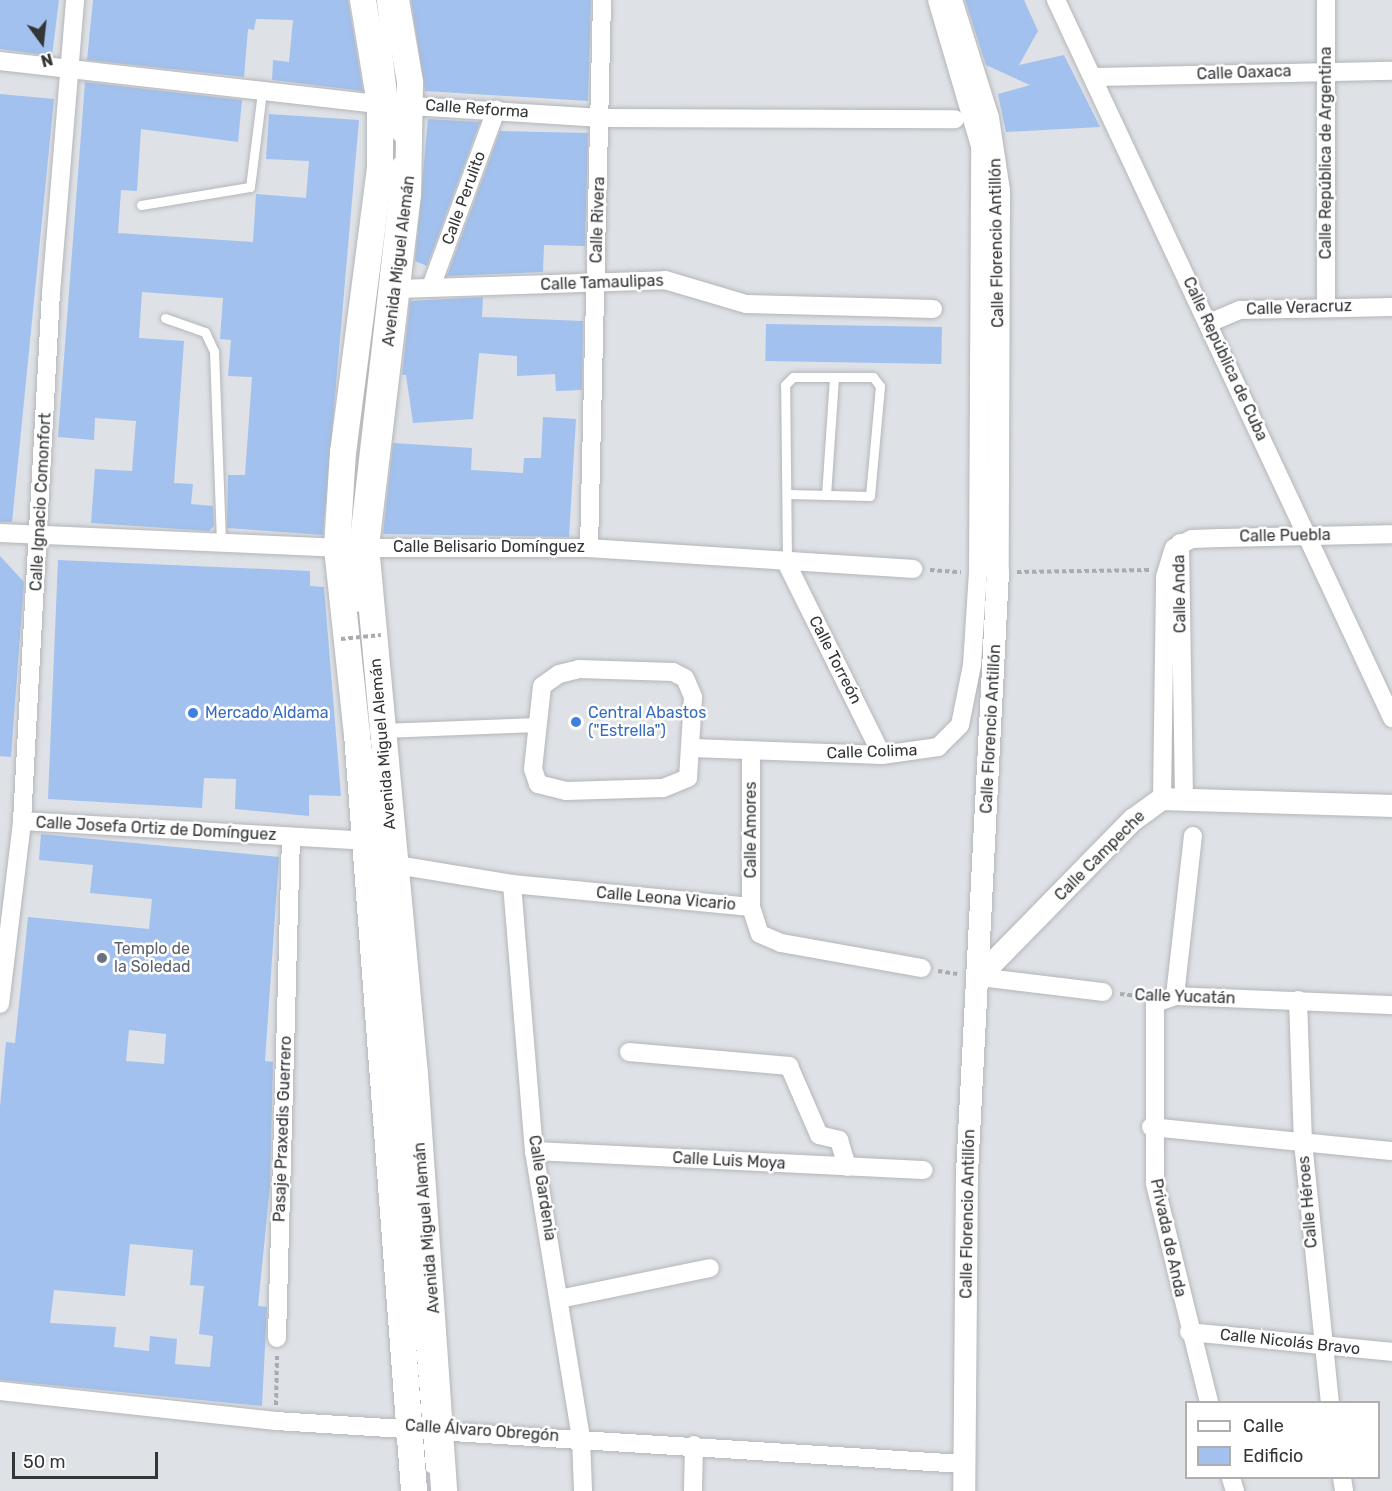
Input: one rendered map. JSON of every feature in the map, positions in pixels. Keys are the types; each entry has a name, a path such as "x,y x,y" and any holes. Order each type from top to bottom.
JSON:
{"main road":[{"name":"Avenida Miguel Alemán","path":"363,0 396,105 380,168 343,452 376,857 427,1427 444,1491"},
{"name":"Avenida Miguel Alemán","path":"376,857 383,731 352,547 398,289 396,0"},
{"name":"Avenida Miguel Alemán","path":"414,1491 427,1427"}],"street":[{"name":"Calle Ignacio Comonfort","path":"0,1004 8,879 22,821 40,536 51,293 75,0"},
{"name":"Calle Rivera","path":"589,548 602,118 602,0"},
{"name":"Calle Florencio Antillón","path":"937,0 980,146 988,573"},
{"name":"Calle Florencio Antillón","path":"951,0 996,157 979,977 967,1173 964,1491"},
{"name":"Calle República de Cuba","path":"1056,0 1096,77 1392,718"},
{"name":"Calle República de Argentina","path":"1326,0 1326,306"},
{"name":"Calle Reforma","path":"0,61 68,71 396,105 602,118 956,119"},
{"name":"Calle Oaxaca","path":"1096,77 1392,71"},
{"name":"Calle Perulito","path":"431,287 496,110"},
{"name":"Calle Tamaulipas","path":"398,289 681,281 746,304 933,309"},
{"name":"Calle Veracruz","path":"1209,323 1240,310 1326,306 1392,307"},
{"name":"Calle Belisario Domínguez","path":"0,533 221,545 589,548 787,564 913,569"},
{"name":"Calle Puebla","path":"1180,543 1307,535 1392,534"},
{"name":"Calle Anda","path":"1162,799 1166,569 1180,543"},
{"name":"Calle Anda","path":"1180,543 1184,797"},
{"name":"Calle Torreón","path":"787,564 882,755"},
{"name":"Calle Colima","path":"692,748 751,752 882,755 938,747 960,724 988,573"},
{"path":"579,669 673,672 692,691 692,748 688,778 678,785 553,789 535,778 537,725 542,686 559,674 579,669"},
{"path":"383,731 537,725"},
{"name":"Calle Amores","path":"751,752 751,907"},
{"name":"Calle Campeche","path":"979,977 1133,820 1162,799 1184,797 1392,806"},
{"name":"Calle Josefa Ortiz de Domínguez","path":"22,821 291,837 376,857"},
{"path":"1166,997 1193,836"},
{"name":"Pasaje Praxedis Guerrero","path":"277,1338 291,837"},
{"name":"Calle Leona Vicario","path":"376,857 512,884 751,907 753,922 768,940 922,968"},
{"name":"Calle Gardenia","path":"512,884 534,1151 581,1438 583,1491"},
{"path":"979,977 1103,992"},
{"name":"Calle Yucatán","path":"1166,997 1392,1005"},
{"name":"Privada de Anda","path":"1166,997 1151,1127 1160,1216 1209,1401"},
{"name":"Calle Héroes","path":"1298,1000 1303,1142 1321,1344 1330,1401"},
{"path":"629,1052 789,1066 819,1135 839,1140 847,1167"},
{"path":"1151,1127 1392,1151"},
{"name":"Calle Luis Moya","path":"534,1151 924,1170"},
{"path":"559,1299 710,1268"},
{"name":"Calle Nicolás Bravo","path":"1189,1332 1392,1352"},
{"name":"Calle Álvaro Obregón","path":"0,1391 276,1421 427,1427 964,1464"},
{"path":"693,1491 694,1445"}],"lane":[{"path":"381,0 396,105"},
{"path":"141,205 250,187 262,92"},
{"path":"165,318 205,332 214,351 221,545"},
{"path":"787,494 863,498 874,490 880,387 873,377 794,377 785,385 787,564"},
{"path":"826,495 834,377"},
{"path":"427,1427 432,1491"}],"path":[{"path":"913,569 988,573 1166,569"},
{"path":"341,639 381,635"},
{"path":"922,968 979,977"},
{"name":"Calle Yucatán","path":"1103,992 1166,997"},
{"path":"276,1421 277,1338"}],"building":[{"path":"0,0 59,0 52,56 0,49"},
{"path":"93,0 348,0 363,91 272,80 273,60 289,62 293,20 256,19 254,30 248,29 244,77 87,60"},
{"path":"411,0 591,0 588,101 425,91"},
{"path":"965,0 1024,0 1038,31 1019,65 1064,55 1100,127 1006,132 998,94 1030,85 986,65"},
{"path":"85,82 242,100 238,142 141,129 137,191 121,190 118,233 253,242 256,194 306,198 309,161 266,159 269,114 359,120 323,535 227,528 228,475 245,475 252,377 228,376 231,340 220,339 223,298 142,292 139,338 184,341 174,483 193,484 191,504 213,506 214,526 209,531 91,523 95,469 132,471 136,421 95,418 94,440 58,437"},
{"path":"0,94 54,99 12,522 0,522"},
{"path":"428,119 480,122 427,266 415,261"},
{"path":"500,131 588,133 585,246 544,245 543,272 447,276"},
{"path":"483,297 482,317 583,321 582,390 556,391 555,374 517,376 517,356 479,353 473,419 413,423 406,375 402,375 410,301"},
{"path":"766,324 942,327 941,364 765,361"},
{"path":"543,417 576,419 569,537 383,534 393,443 472,448 471,470 523,473 524,458 541,458"},
{"path":"0,556 24,582 11,757 0,756"},
{"name":"Mercado Aldama","path":"58,560 310,571 310,586 324,587 341,796 309,795 309,816 235,809 236,779 204,778 202,808 48,799"},
{"path":"41,834 279,857 265,1061 273,1062 270,1186 258,1306 267,1307 262,1406 0,1380 0,1107 6,1042 15,1043 28,917 149,929 152,899 90,893 93,865 39,860","holes":["129,1030 166,1034 164,1064 126,1061","130,1244 193,1250 190,1285 204,1286 199,1334 213,1336 210,1367 175,1364 177,1339 150,1336 149,1351 114,1347 116,1327 50,1323 54,1290 125,1296"]}],"place":[{"name":"Mercado Aldama","path":"193,713"},
{"name":"Central Abastos (\"Estrella\")","path":"576,722"},
{"name":"Templo de la Soledad","path":"102,958"}]}
